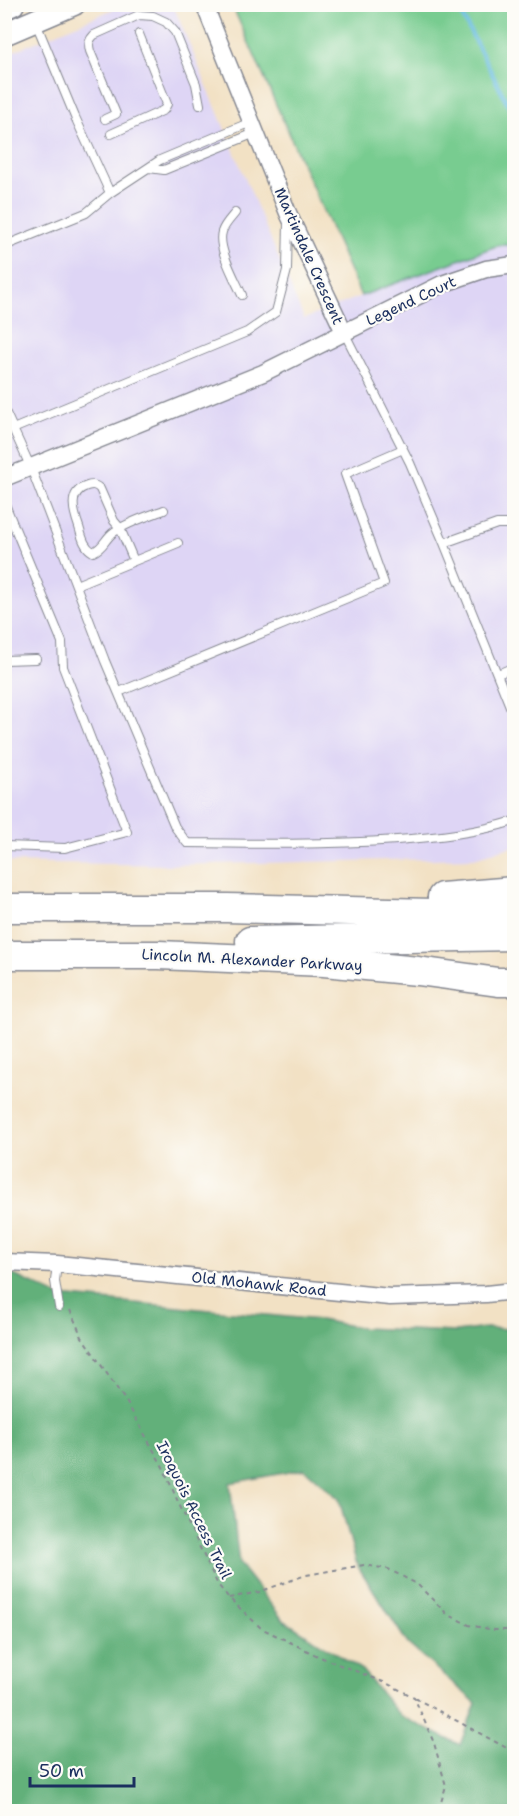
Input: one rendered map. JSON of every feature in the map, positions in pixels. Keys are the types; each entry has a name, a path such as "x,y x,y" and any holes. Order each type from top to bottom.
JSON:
{"highway":[{"path":"177,907 440,897 514,891"},
{"path":"4,908 177,907 514,915"},
{"path":"159,954 214,942 514,936"},
{"name":"Lincoln M. Alexander Parkway","path":"4,955 159,954 324,962 418,971 509,985"}],"main road":[{"path":"4,8 14,4"},
{"path":"4,34 74,4"}],"street":[{"name":"Martindale Crescent","path":"4,478 263,373 344,332 288,213 204,4"},
{"name":"Legend Court","path":"344,332 442,284 486,269 514,265"},
{"name":"Old Mohawk Road","path":"4,1262 57,1264 390,1297 514,1291"}],"lane":[{"path":"105,119 117,114 90,51 89,39 139,15 153,16 166,22 175,32 196,84 200,105"},
{"path":"35,21 110,193"},
{"path":"111,134 164,110 167,104 139,34"},
{"path":"4,246 86,213 110,193 149,168 164,170 253,127"},
{"path":"235,213 222,231 221,242 242,295"},
{"path":"13,429 247,332 276,312 287,270 288,213"},
{"path":"344,332 403,449 514,716"},
{"path":"4,409 31,468 118,692 175,827 187,843 316,844 442,837 474,832 514,821"},
{"path":"118,692 384,583 345,474 403,449"},
{"path":"134,561 120,528 114,521 97,485 83,487 78,492 73,507 85,544 93,552 104,545 109,537 120,528 164,510"},
{"path":"4,502 62,642 63,667 127,832 65,848 4,846"},
{"path":"514,504 514,516"},
{"path":"444,543 497,524 514,525"},
{"path":"76,585 178,543"},
{"path":"4,660 36,660"},
{"path":"498,674 514,668"},
{"path":"57,1264 55,1281 58,1307"}],"path":[{"name":"Iroquois Access Trail","path":"58,1307 69,1308 82,1337 127,1403 163,1467 177,1502 218,1585 229,1598 261,1628 320,1657 386,1683 514,1752"},
{"path":"229,1598 259,1592 306,1575 364,1565 388,1569 417,1584 447,1614 470,1625 494,1630 514,1630"},
{"path":"414,1697 434,1743 446,1786 438,1812"}],"shaded area":[{"path":"123,5 173,5 304,319 499,245 514,245 514,846 474,858 168,865 5,862 5,55"}],"green space":[{"path":"232,5 514,5 514,245 499,245 361,296"},
{"path":"4,1274 14,1275 59,1296 320,1320 362,1328 456,1332 486,1328 514,1329 514,1811 5,1811","holes":["305,1469 339,1499 357,1565 408,1644 476,1703 460,1745 400,1716 362,1670 283,1620 239,1564 230,1483"]}],"waterway":[{"path":"456,4 514,116"}]}
